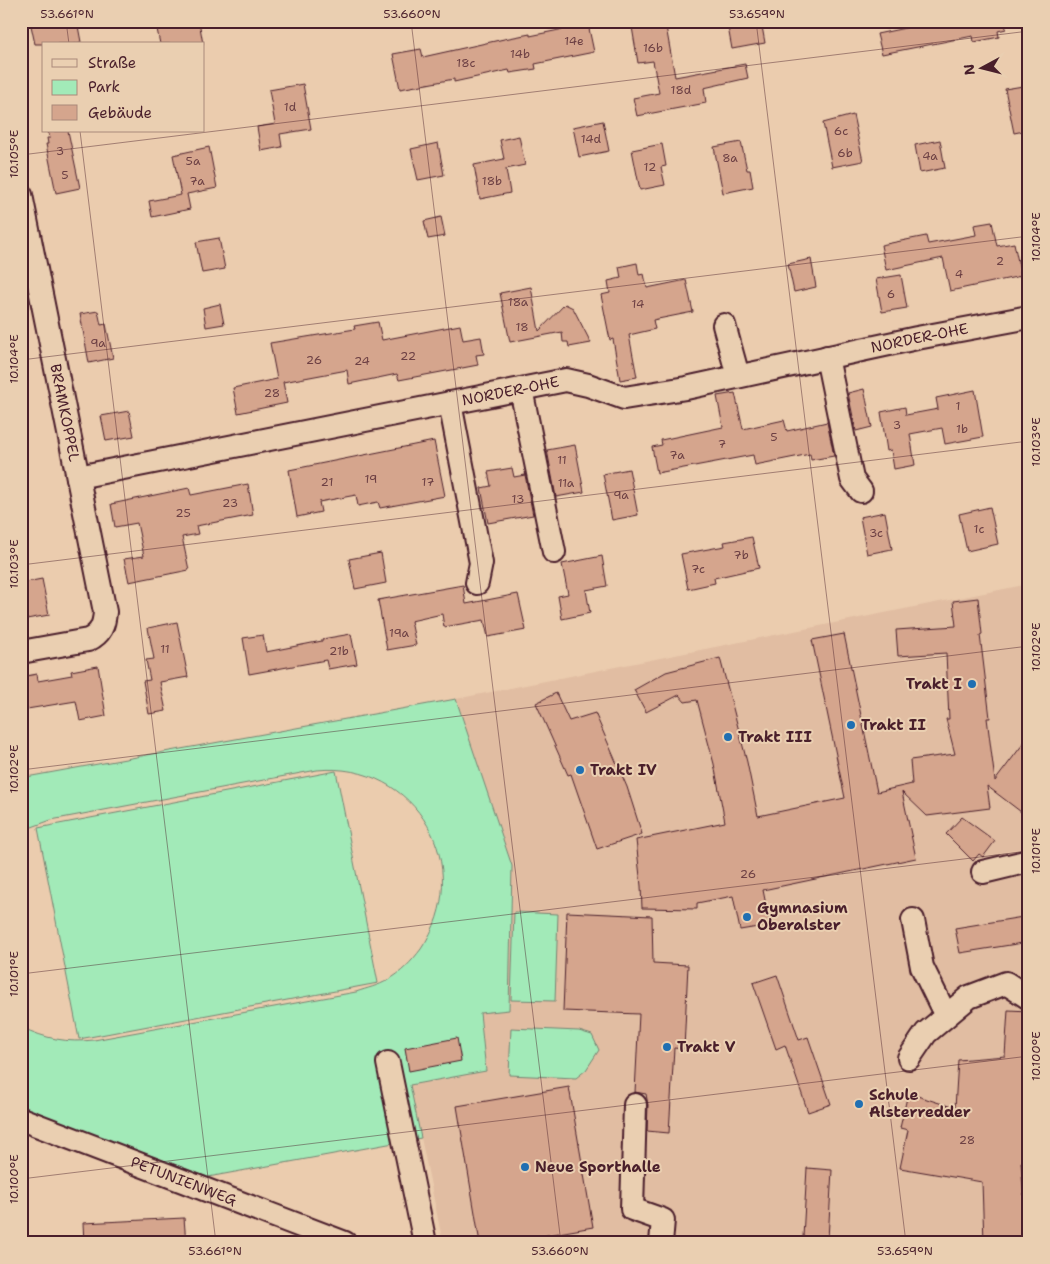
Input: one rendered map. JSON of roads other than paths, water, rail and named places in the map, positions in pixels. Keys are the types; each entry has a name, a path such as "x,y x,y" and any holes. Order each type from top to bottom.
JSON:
{"street":[{"name":"BRAMKOPPEL","path":"21,195 105,612 101,631 95,637 88,640 21,652"},
{"name":"NORDER-OHE","path":"78,477 566,380 588,385 624,398 686,388 827,357 1029,317"},
{"path":"724,325 738,376"},
{"path":"827,357 852,479 861,491"},
{"path":"522,389 554,552"},
{"path":"450,402 481,564 477,583"},
{"path":"983,872 1029,861"},
{"path":"913,920 922,967 946,1016"},
{"path":"909,1058 926,1033 969,997 1006,984 1029,998"},
{"path":"388,1063 425,1243"},
{"path":"635,1105 632,1209 663,1220 661,1243"},
{"name":"PETUNIENWEG","path":"21,1120 345,1243"}],"place":[{"name":"Trakt I","path":"972,684"},
{"name":"Trakt II","path":"851,725"},
{"name":"Trakt III","path":"728,737"},
{"name":"Trakt IV","path":"580,770"},
{"name":"Gymnasium Oberalster","path":"747,917"},
{"name":"Trakt V","path":"667,1047"},
{"name":"Schule Alsterredder","path":"859,1104"},
{"name":"Neue Sporthalle","path":"525,1167"}]}
